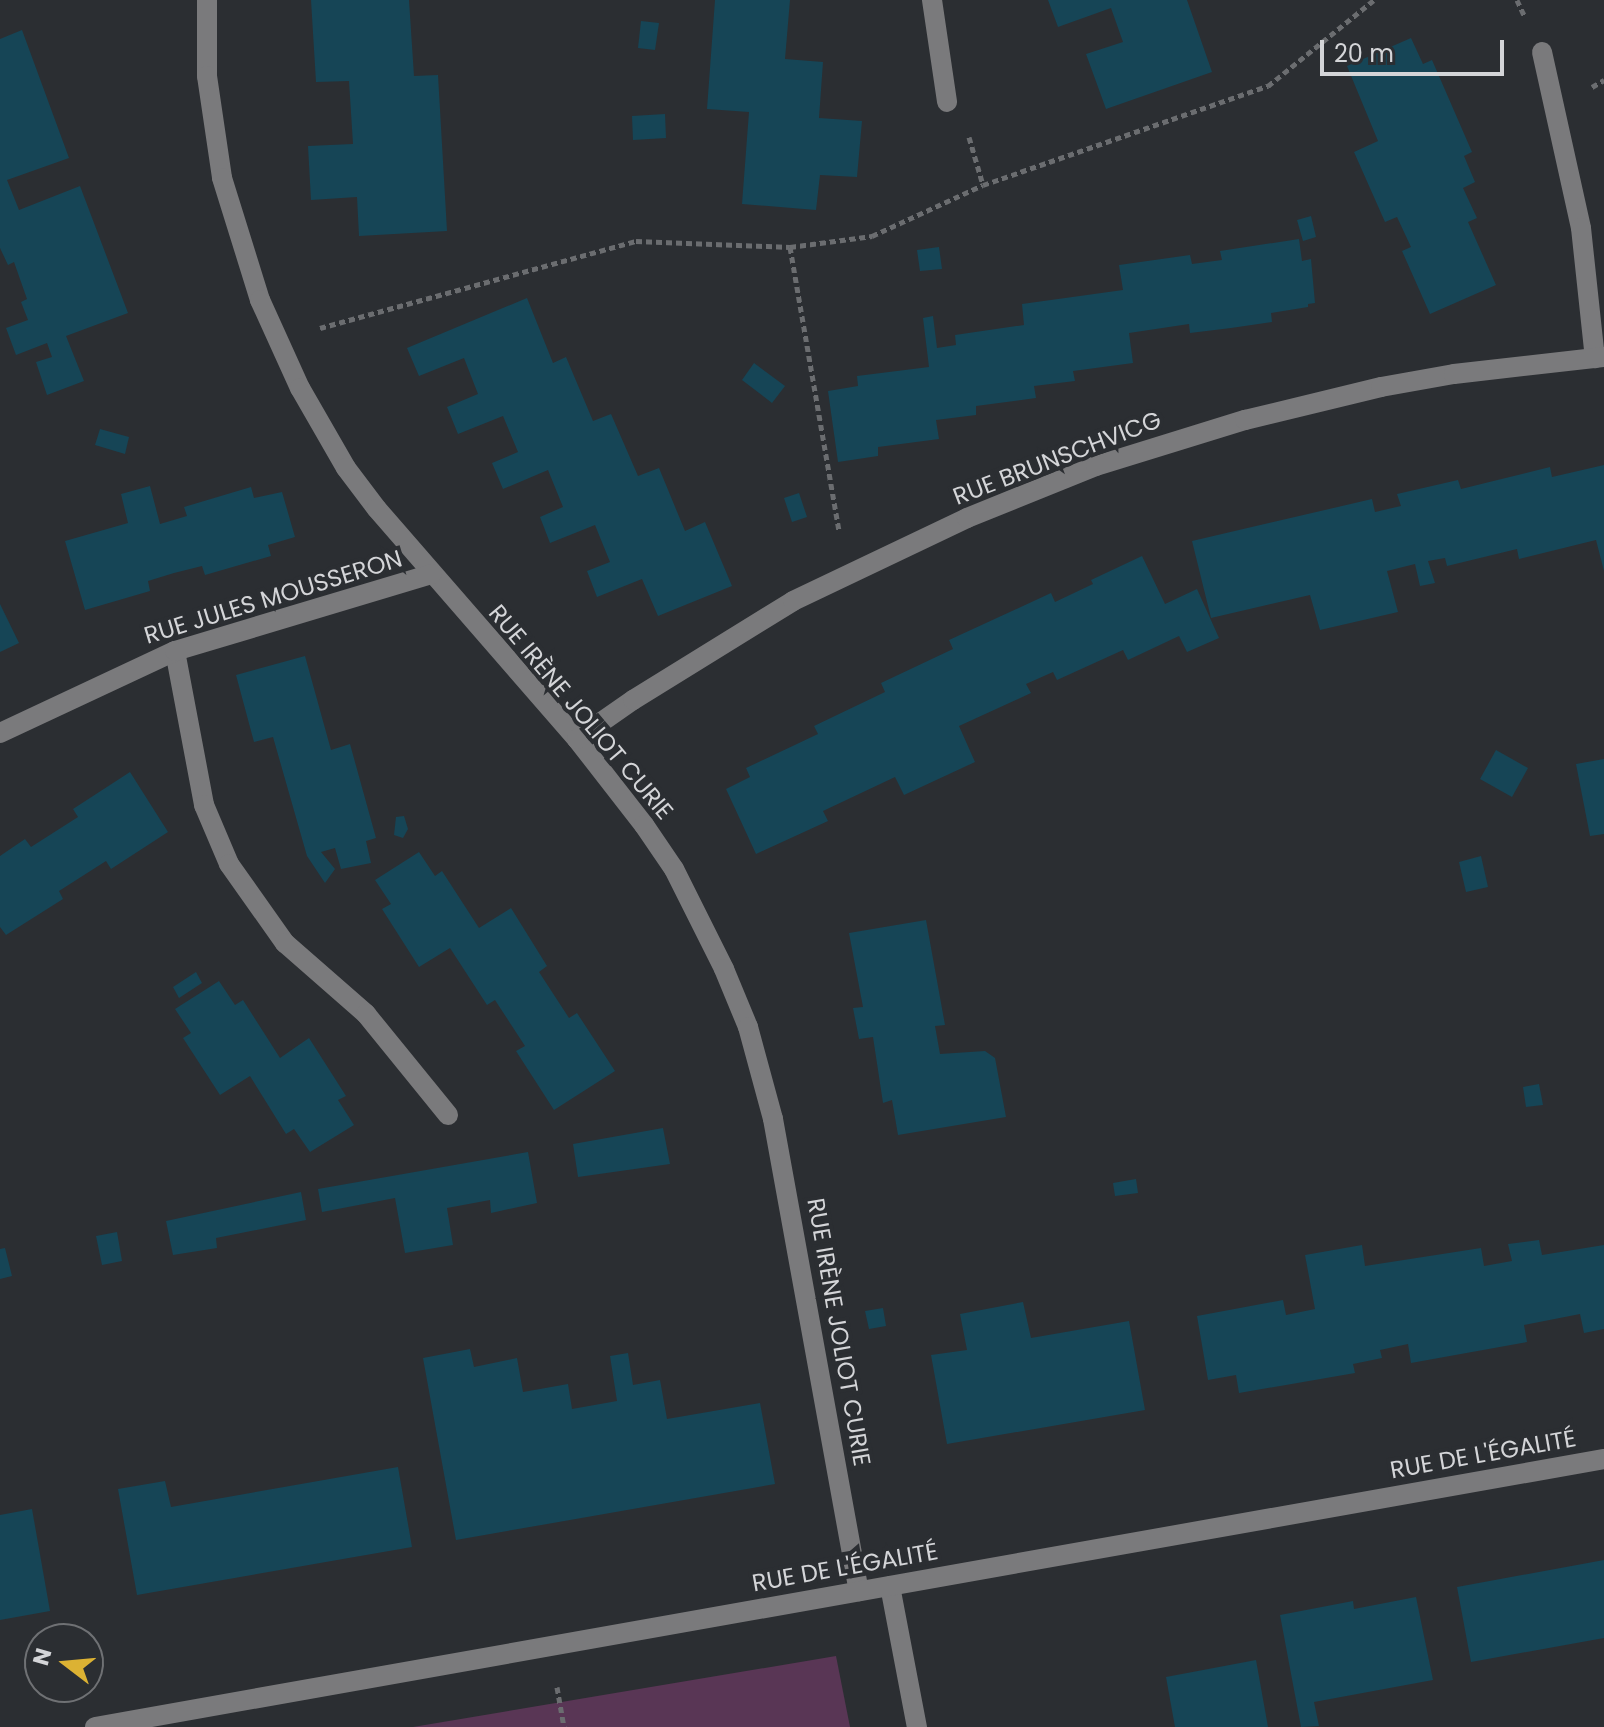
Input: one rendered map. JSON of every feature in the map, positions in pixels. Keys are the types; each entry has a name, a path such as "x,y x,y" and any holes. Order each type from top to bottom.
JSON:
{"street":[{"name":"RUE IRÈNE JOLIOT CURIE","path":"207,0 207,76 222,178 244,256 276,340 318,421 346,468 432,574 577,739 674,869 724,969 748,1027 773,1119 859,1591"},
{"path":"932,0 947,102"},
{"path":"1542,52 1558,109 1581,228 1600,357"},
{"name":"RUE BRUNSCHVICG","path":"577,739 749,628 846,575 967,518 1161,444 1381,387 1600,357"},
{"name":"RUE JULES MOUSSERON","path":"0,733 175,651 432,574"},
{"path":"175,651 204,805 229,864 285,943 366,1014 448,1115"},
{"name":"RUE DE L'ÉGALITÉ","path":"95,1727 1604,1459"},
{"path":"890,1586 917,1727"}],"path":[{"path":"276,340 636,241 790,247 872,236 983,185 1268,86 1374,0"},
{"path":"790,247 846,575"}],"shaded area":[{"path":"836,1656 850,1727 413,1727"}],"building":[{"path":"311,0 409,0 414,76 438,75 447,231 359,236 357,197 311,200 308,146 353,144 349,81 316,82"},
{"path":"715,0 790,0 785,59 823,62 819,118 862,121 857,177 820,175 816,210 742,204 749,112 707,109"},
{"path":"1048,0 1187,0 1212,72 1106,109 1086,54 1123,42 1111,8 1058,27"},
{"path":"641,21 659,23 655,50 638,48"},
{"path":"22,30 69,158 7,180 19,210 80,186 128,313 66,336 84,381 47,395 36,362 52,357 47,343 16,355 6,328 28,320 21,302 27,299 14,262 8,265 0,248 0,39"},
{"path":"1411,38 1423,64 1432,60 1472,152 1464,156 1475,182 1463,188 1477,218 1468,222 1496,285 1430,314 1402,251 1411,247 1397,217 1385,222 1354,152 1378,141 1347,66"},
{"path":"665,114 666,138 633,140 632,116"},
{"path":"1311,216 1316,237 1303,241 1297,220"},
{"path":"1299,239 1302,261 1311,259 1315,303 1308,304 1308,307 1271,313 1272,322 1231,328 1190,333 1189,324 1129,333 1133,363 1073,371 1075,381 1034,386 1036,398 976,406 976,415 936,420 939,439 878,447 878,456 838,462 828,391 858,386 857,376 929,367 923,318 933,316 937,348 956,345 955,335 1024,325 1022,304 1123,290 1119,265 1190,255 1192,264 1222,260 1220,251"},
{"path":"939,247 942,269 920,271 917,250"},
{"path":"527,298 553,363 566,357 593,421 611,414 638,476 659,468 685,531 705,522 732,586 658,616 642,579 597,597 587,571 610,562 595,525 550,543 540,517 563,507 548,470 503,489 492,463 518,452 503,416 458,434 447,407 478,394 464,358 419,376 407,348"},
{"path":"754,363 785,386 772,403 742,380"},
{"path":"100,429 129,437 125,454 95,445"},
{"path":"1604,465 1604,571 1596,540 1519,559 1517,549 1447,566 1445,558 1428,561 1435,583 1420,586 1415,564 1387,571 1398,612 1320,630 1310,595 1211,618 1192,541 1372,499 1375,512 1401,506 1397,494 1458,480 1461,489 1550,467 1552,477"},
{"path":"150,486 160,524 187,516 184,507 251,487 254,498 282,492 295,537 268,545 271,556 205,575 202,566 174,573 148,581 150,591 85,610 65,541 128,523 121,494"},
{"path":"799,493 807,517 792,522 784,498"},
{"path":"1142,556 1165,604 1197,589 1219,638 1187,652 1179,636 1128,660 1123,650 1057,680 1053,672 1026,684 1031,693 959,726 975,762 904,795 895,777 823,811 828,821 756,854 726,789 750,777 746,768 818,734 814,726 885,692 881,683 953,649 949,640 1051,593 1055,602 1093,584 1091,580"},
{"path":"0,604 19,643 0,652"},
{"path":"305,656 331,750 350,744 376,838 366,841 371,863 341,869 335,848 321,852 335,869 325,883 307,856 273,737 254,742 236,675"},
{"path":"1496,750 1528,768 1512,797 1480,779"},
{"path":"1604,759 1604,834 1590,836 1576,764"},
{"path":"130,772 168,832 111,869 106,861 59,891 63,899 6,935 0,927 0,856 25,839 31,847 78,817 73,809"},
{"path":"404,816 408,829 403,838 394,835 396,817"},
{"path":"419,852 435,876 442,871 479,928 511,908 547,966 539,972 569,1018 577,1013 615,1071 554,1110 516,1051 525,1046 495,1000 487,1005 450,948 419,967 382,909 391,904 375,880"},
{"path":"1481,856 1488,887 1466,892 1459,862"},
{"path":"926,920 945,1025 935,1026 940,1054 985,1051 995,1058 1006,1117 898,1135 892,1100 883,1103 873,1037 859,1039 853,1008 863,1007 849,933"},
{"path":"196,972 202,983 179,998 173,987"},
{"path":"219,981 235,1005 243,1000 280,1058 309,1038 346,1096 338,1100 354,1125 310,1152 294,1129 286,1134 250,1076 220,1095 183,1038 191,1033 175,1009"},
{"path":"1539,1084 1543,1105 1526,1107 1523,1087"},
{"path":"663,1128 670,1164 578,1177 573,1144"},
{"path":"528,1152 537,1203 491,1213 490,1200 447,1208 453,1245 405,1253 395,1198 322,1212 318,1189"},
{"path":"1136,1179 1138,1193 1115,1196 1113,1183"},
{"path":"301,1192 306,1220 216,1238 217,1248 173,1255 166,1221"},
{"path":"117,1232 122,1261 102,1265 96,1236"},
{"path":"1539,1240 1542,1255 1604,1245 1604,1329 1584,1333 1580,1314 1524,1325 1527,1342 1411,1363 1408,1344 1380,1350 1382,1358 1353,1364 1355,1373 1239,1393 1236,1375 1208,1380 1197,1316 1283,1300 1286,1315 1315,1309 1305,1255 1362,1245 1365,1266 1481,1248 1484,1266 1512,1261 1508,1244"},
{"path":"5,1248 12,1276 0,1279 0,1249"},
{"path":"1023,1302 1031,1338 1129,1321 1145,1410 947,1444 931,1355 967,1350 960,1314"},
{"path":"883,1308 886,1326 869,1329 865,1311"},
{"path":"470,1349 474,1367 517,1358 523,1392 568,1384 572,1409 617,1401 610,1356 628,1353 633,1385 660,1380 667,1419 760,1403 775,1484 456,1540 423,1358"},
{"path":"398,1467 412,1547 137,1595 118,1489 165,1481 171,1507"},
{"path":"32,1509 50,1611 0,1620 0,1515"},
{"path":"1604,1560 1604,1638 1471,1662 1457,1587"},
{"path":"1416,1597 1433,1680 1314,1702 1319,1726 1301,1727 1280,1615 1353,1601 1354,1609"},
{"path":"1256,1660 1268,1727 1175,1727 1166,1677"}]}
